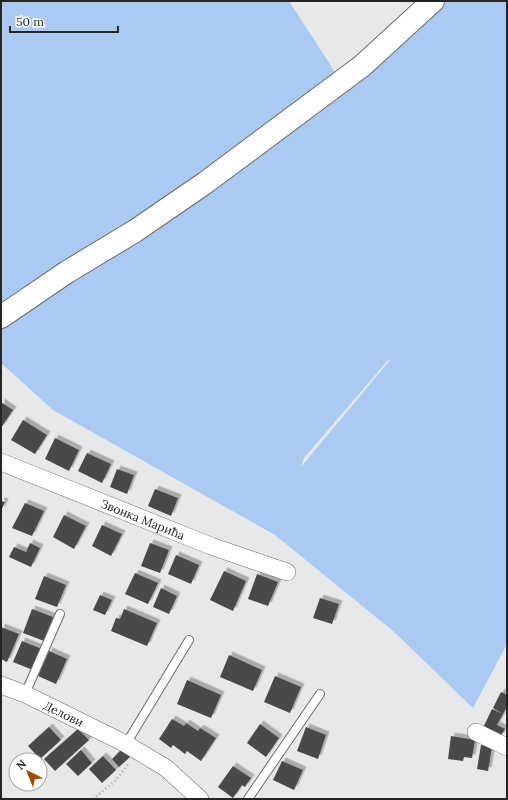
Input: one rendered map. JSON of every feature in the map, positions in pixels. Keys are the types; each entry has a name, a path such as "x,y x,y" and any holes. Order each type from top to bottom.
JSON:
{"street":[{"path":"1,317 67,272 135,231 206,183 362,66 433,1"},
{"name":"Звонка Марића","path":"1,462 212,546 287,572"},
{"name":"Делови","path":"1,685 25,694 131,747 166,768 200,799"},
{"path":"476,732 507,747"}],"lane":[{"path":"25,694 60,614"},
{"path":"131,747 189,640"},
{"path":"248,799 320,694"}],"path":[{"path":"93,799 115,780 126,768 131,747"}],"shaded area":[{"path":"1,1 289,1 346,89 444,1 507,1 507,644 473,708 393,631 275,535 53,410 1,363","holes":["389,359 390,360 301,467 304,458"]}],"building":[{"path":"1,402 13,410 1,428"},
{"path":"23,420 47,435 35,454 11,440"},
{"path":"55,438 79,450 69,471 45,459"},
{"path":"87,453 111,464 102,483 78,471"},
{"path":"117,469 134,475 127,494 110,487"},
{"path":"155,489 178,498 171,516 148,506"},
{"path":"1,501 5,502 1,511"},
{"path":"25,503 44,511 32,536 12,528"},
{"path":"64,515 86,526 74,549 53,537"},
{"path":"102,525 122,534 111,556 92,546"},
{"path":"30,543 40,548 31,567 9,557 14,547 26,552"},
{"path":"150,543 169,550 160,573 141,566"},
{"path":"176,555 199,565 191,584 168,574"},
{"path":"224,571 246,581 233,611 210,600"},
{"path":"135,573 158,583 148,604 125,594"},
{"path":"257,574 278,582 268,606 248,599"},
{"path":"44,576 66,585 57,607 35,599"},
{"path":"161,588 177,596 169,614 153,607"},
{"path":"100,595 112,600 105,615 93,610"},
{"path":"320,598 339,604 332,624 313,618"},
{"path":"32,609 53,617 44,641 23,633"},
{"path":"124,609 157,623 147,646 111,631 116,618 120,619"},
{"path":"1,627 19,634 7,662 1,659"},
{"path":"22,641 42,649 33,670 13,662"},
{"path":"49,651 67,659 56,684 38,676"},
{"path":"229,655 262,670 253,691 220,677"},
{"path":"275,676 301,687 290,713 264,702"},
{"path":"187,680 221,695 211,718 177,704"},
{"path":"501,692 507,695 507,706 503,714 493,708"},
{"path":"492,709 503,714 497,725 505,729 500,737 483,728"},
{"path":"172,719 184,726 186,723 198,731 200,728 216,738 201,761 187,751 185,754 173,745 171,748 159,739"},
{"path":"260,724 279,738 266,757 247,743"},
{"path":"49,727 61,740 48,752 34,752 28,746"},
{"path":"306,727 326,735 318,759 297,751"},
{"path":"78,729 89,740 55,771 48,763 48,755"},
{"path":"451,736 475,740 472,758 464,757 463,761 448,759"},
{"path":"481,745 492,747 488,771 477,769"},
{"path":"122,749 130,757 119,767 112,759"},
{"path":"81,750 92,763 78,776 66,764"},
{"path":"103,756 116,770 102,783 89,769"},
{"path":"282,761 303,770 294,790 273,780"},
{"path":"233,766 251,778 245,787 242,785 233,798 218,787"}]}
